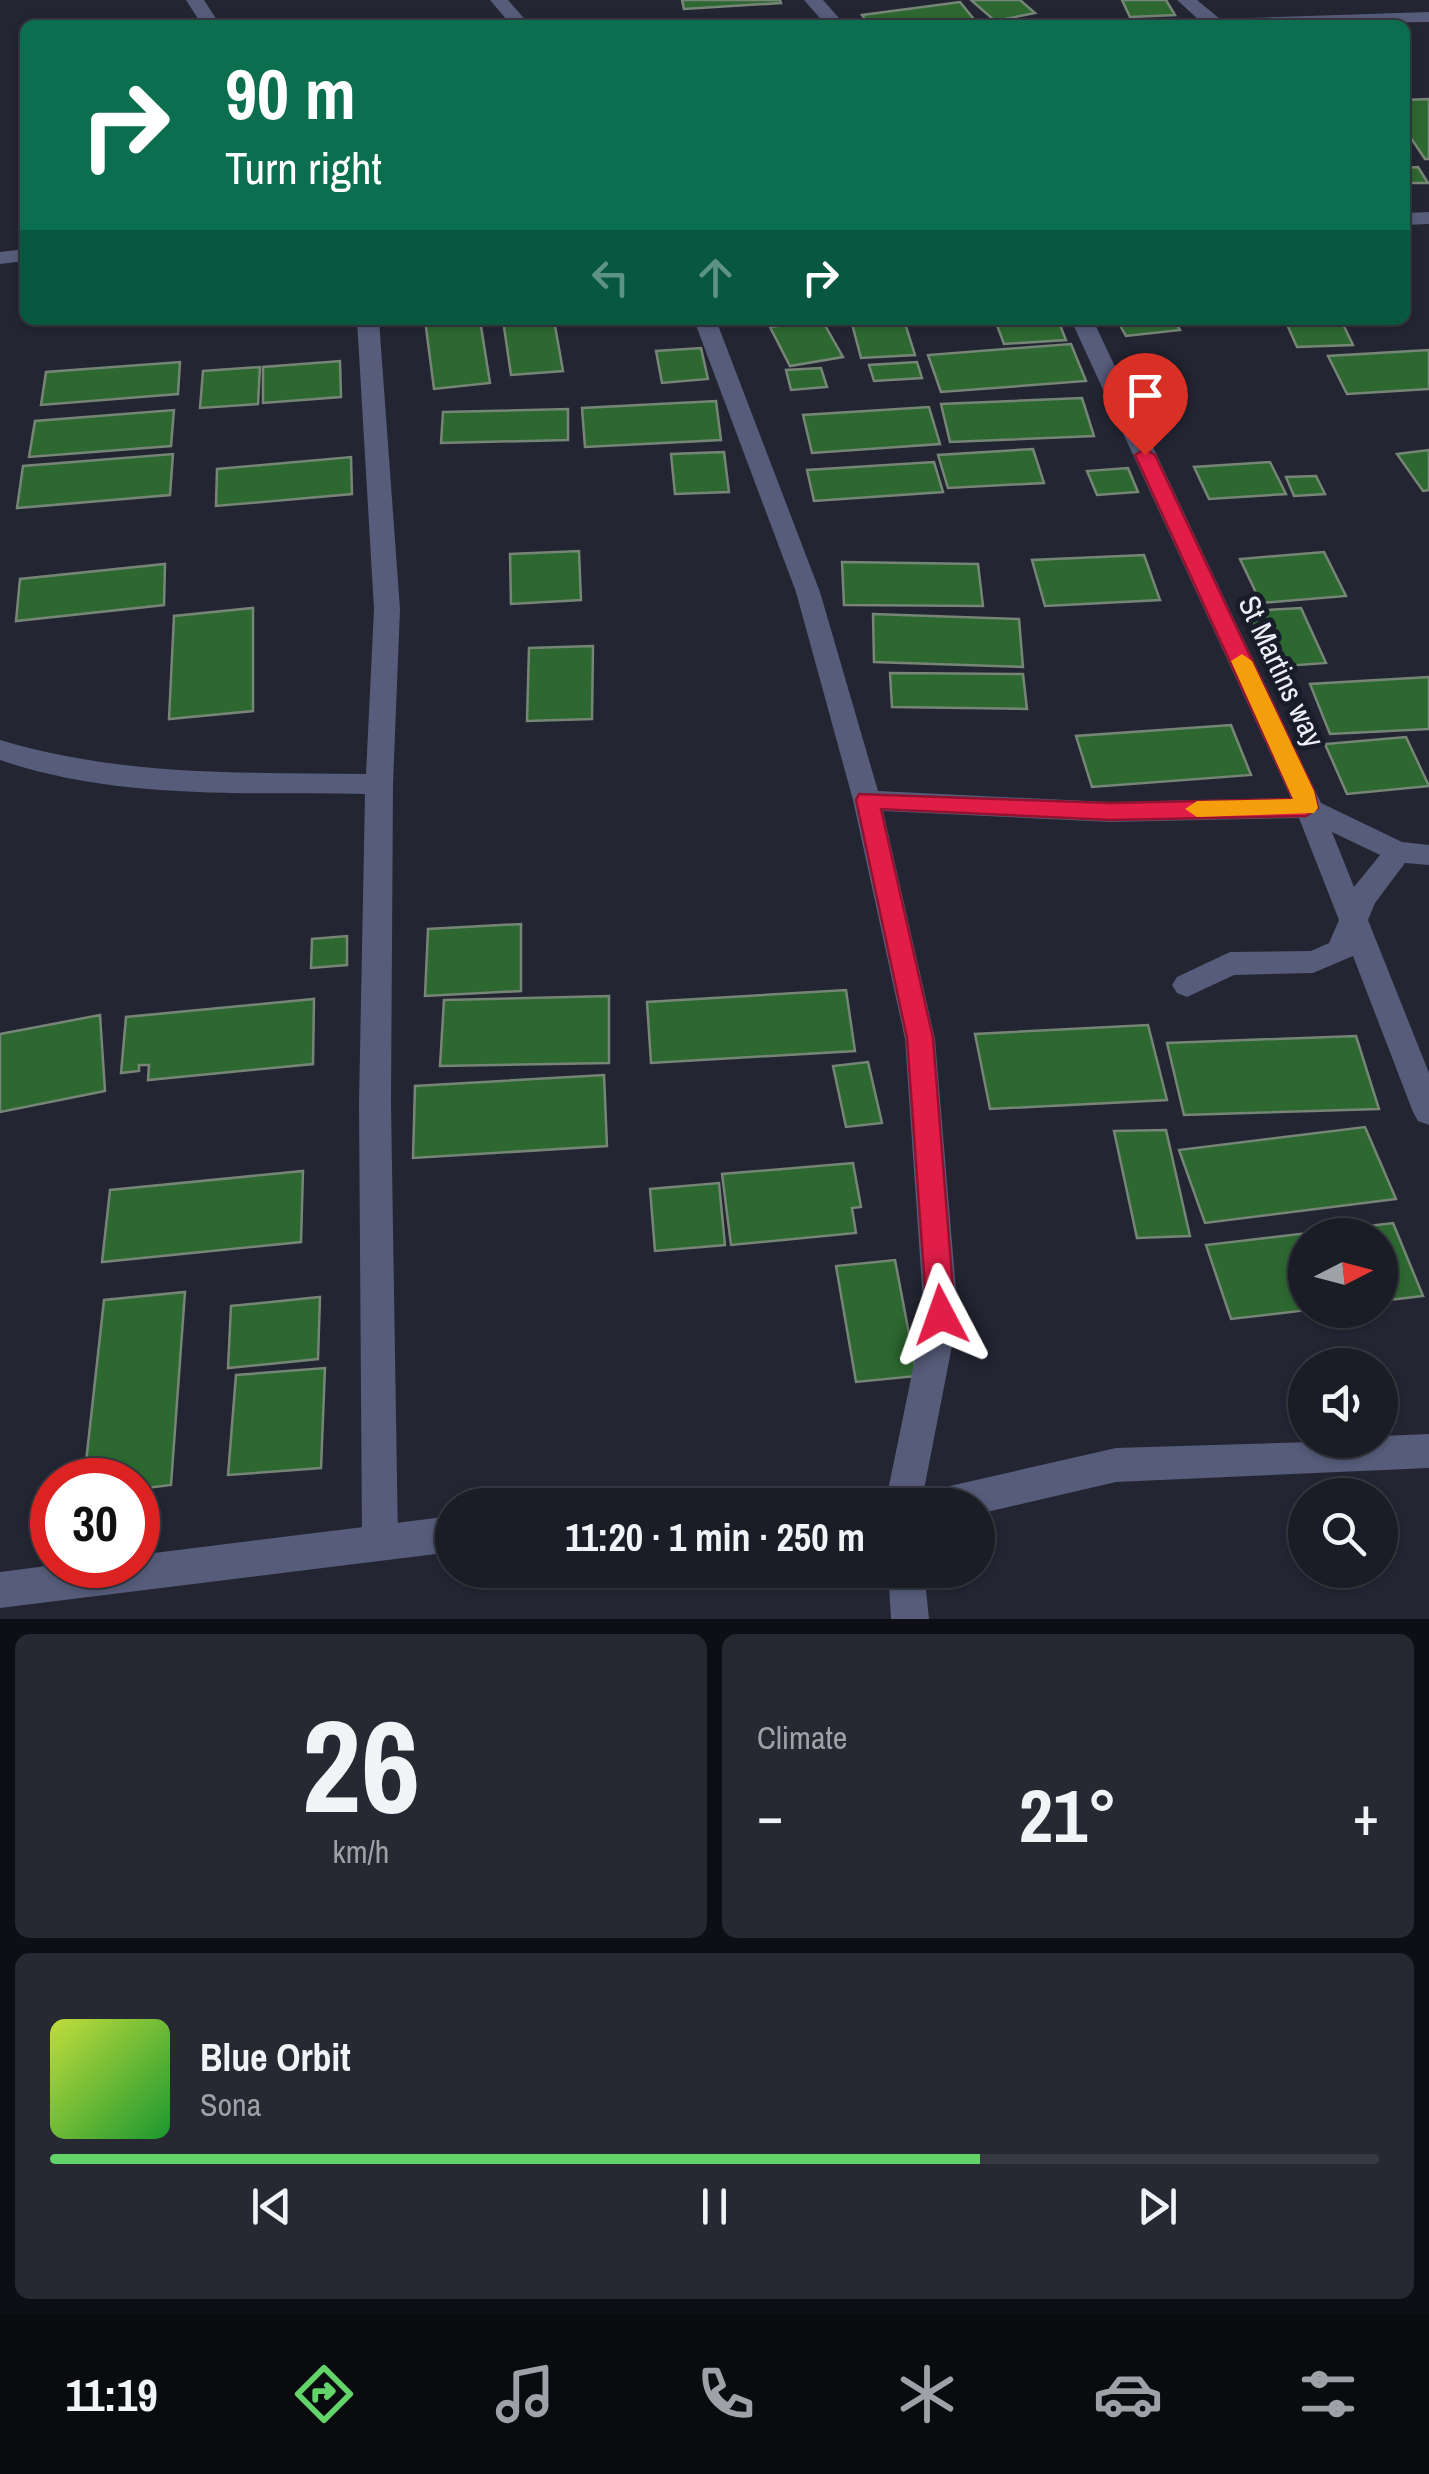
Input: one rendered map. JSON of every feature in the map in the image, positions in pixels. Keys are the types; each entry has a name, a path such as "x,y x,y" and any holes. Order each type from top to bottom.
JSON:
{"street":[{"path":"498,0 517,20"},
{"path":"813,0 831,20"},
{"path":"1186,0 1203,20"},
{"path":"1318,20 1429,16"},
{"path":"368,325 388,610 379,784 375,1103 380,1541"},
{"path":"707,325 808,592 868,800 920,1038 941,1315 906,1488"},
{"name":"St Martins way","path":"1084,325 1302,791 1429,1112"},
{"path":"0,750 80,772 173,779 379,784"},
{"path":"868,800 1110,812 1306,808 1398,852 1429,855"},
{"path":"1186,986 1230,964 1314,962 1341,952 1362,898 1398,852"},
{"path":"995,1492 1116,1465 1429,1451"},
{"path":"0,1590 435,1536"},
{"path":"907,1588 910,1619"}],"building":[{"path":"682,0 780,0 781,3 684,9"},
{"path":"971,0 1020,0 1035,13 1000,20 994,20"},
{"path":"1122,0 1166,0 1175,15 1130,17"},
{"path":"960,2 975,20 866,20 862,15"},
{"path":"1429,99 1429,159 1425,159 1410,136 1410,100"},
{"path":"1418,167 1428,183 1410,183 1410,168"},
{"path":"426,325 481,325 490,383 434,389"},
{"path":"504,325 555,325 563,371 511,375"},
{"path":"825,325 843,357 790,366 770,327"},
{"path":"852,325 906,325 915,355 861,358"},
{"path":"997,325 1060,325 1066,340 1004,344"},
{"path":"1120,325 1177,325 1180,330 1126,336"},
{"path":"1287,325 1343,325 1353,345 1297,347"},
{"path":"1071,344 1086,381 941,392 928,355"},
{"path":"701,348 708,379 662,383 656,351"},
{"path":"1429,350 1429,389 1347,394 1328,356"},
{"path":"340,361 341,397 263,403 263,367"},
{"path":"180,362 178,394 41,405 46,372"},
{"path":"917,362 922,378 874,381 869,365"},
{"path":"260,367 258,404 200,408 203,371"},
{"path":"821,368 827,387 791,390 786,370"},
{"path":"1082,398 1094,436 950,442 941,404"},
{"path":"716,401 721,440 585,447 582,408"},
{"path":"929,407 940,444 812,453 803,415"},
{"path":"568,409 568,440 441,443 443,412"},
{"path":"174,410 171,446 29,457 35,421"},
{"path":"1033,449 1044,483 948,488 938,455"},
{"path":"1429,450 1429,490 1423,491 1397,454"},
{"path":"724,452 729,492 675,494 671,454"},
{"path":"173,454 170,495 17,508 23,466"},
{"path":"351,457 352,494 216,506 217,469"},
{"path":"934,462 943,492 814,501 807,470"},
{"path":"1270,462 1286,494 1209,499 1194,467"},
{"path":"1128,468 1138,492 1097,495 1087,471"},
{"path":"1316,476 1325,494 1294,496 1286,477"},
{"path":"579,551 581,600 511,604 510,554"},
{"path":"1324,552 1346,596 1261,603 1240,559"},
{"path":"1144,555 1160,600 1045,606 1032,560"},
{"path":"842,562 978,564 983,606 844,605"},
{"path":"165,564 164,605 16,621 20,579"},
{"path":"253,608 253,711 169,719 174,616"},
{"path":"1301,608 1326,663 1271,667 1248,611"},
{"path":"873,614 1019,619 1023,667 874,662"},
{"path":"593,646 592,719 527,721 529,648"},
{"path":"890,673 1023,674 1027,709 892,707"},
{"path":"1429,677 1429,729 1330,734 1310,684"},
{"path":"1231,725 1251,775 1092,787 1076,736"},
{"path":"1406,737 1429,786 1347,794 1325,744"},
{"path":"521,924 521,991 425,996 428,929"},
{"path":"347,936 347,965 311,968 312,939"},
{"path":"846,990 855,1051 651,1063 647,1002"},
{"path":"609,996 609,1063 440,1066 444,1000"},
{"path":"314,999 313,1064 148,1080 149,1065 139,1065 139,1071 121,1073 126,1017"},
{"path":"100,1015 105,1091 0,1112 0,1034"},
{"path":"1148,1025 1167,1100 990,1109 975,1034"},
{"path":"1356,1036 1379,1109 1184,1115 1167,1043"},
{"path":"868,1062 882,1123 846,1127 833,1066"},
{"path":"604,1075 607,1146 413,1158 415,1086"},
{"path":"1365,1127 1396,1199 1205,1223 1179,1150"},
{"path":"1166,1130 1190,1236 1137,1238 1114,1131"},
{"path":"853,1163 861,1207 852,1208 856,1233 731,1245 722,1174"},
{"path":"303,1171 301,1242 102,1262 110,1190"},
{"path":"719,1183 725,1245 655,1251 650,1189"},
{"path":"1288,1235 1288,1312 1231,1319 1206,1245"},
{"path":"1398,1235 1423,1296 1398,1299"},
{"path":"895,1260 917,1376 856,1382 836,1266"},
{"path":"185,1292 171,1485 160,1486 160,1458 86,1458 104,1300"},
{"path":"320,1297 318,1359 228,1368 231,1306"},
{"path":"325,1368 321,1468 228,1475 236,1375"}],"slow traffic":[{"path":"1197,809 1306,808 1302,791 1242,661"}],"route":[{"path":"941,1315 920,1038 868,800 1110,812 1306,808 1302,791 1145,455"}]}
